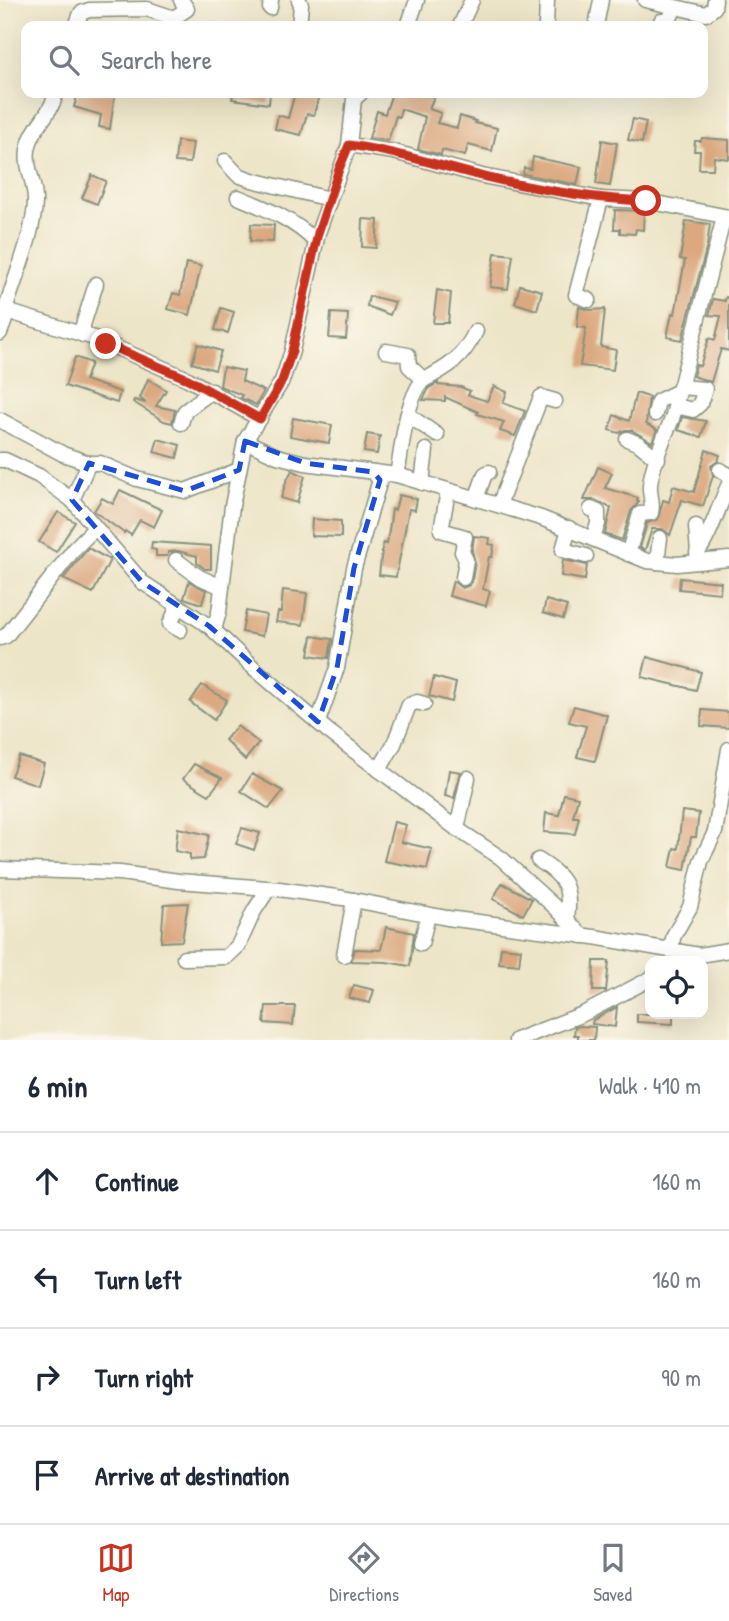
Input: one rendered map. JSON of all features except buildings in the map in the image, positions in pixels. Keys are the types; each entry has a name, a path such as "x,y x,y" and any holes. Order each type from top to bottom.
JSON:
{"street":[{"path":"78,20 88,0"},
{"path":"78,20 89,10 147,9 174,18 187,9 181,0"},
{"path":"299,0 302,5 300,21"},
{"path":"410,21 417,0"},
{"path":"462,21 472,0"},
{"path":"546,21 547,0"},
{"path":"597,21 601,0"},
{"path":"645,0 674,9 706,14 714,8 715,0"},
{"path":"661,21 669,21 674,9"},
{"path":"0,333 4,310 36,201 27,165 28,147 36,126 54,98"},
{"path":"214,631 245,441 282,381 316,242 349,145 354,98"},
{"path":"349,145 394,152 482,176 601,200 646,201 727,217 650,485 654,503 651,513 640,514 628,554"},
{"path":"225,161 238,175 329,199"},
{"path":"238,197 275,211 302,228 316,242"},
{"path":"589,300 576,295 601,200"},
{"path":"83,335 83,325 96,284"},
{"path":"4,310 83,335 212,391 260,419"},
{"path":"397,475 414,392 422,381 462,355 476,331"},
{"path":"386,351 408,355 409,366 422,381"},
{"path":"181,423 186,411 212,391"},
{"path":"655,414 658,401 678,395"},
{"path":"499,505 541,397 555,401"},
{"path":"408,415 437,435"},
{"path":"0,420 63,454 89,463 100,463 137,479 185,491 239,470"},
{"path":"627,439 658,458"},
{"path":"245,441 278,456 305,463 397,475 499,505 569,528 647,561 677,564 698,558 729,559"},
{"path":"422,483 426,450"},
{"path":"0,460 39,476 72,500 142,582 214,631 318,722 457,829 501,858 582,936"},
{"path":"72,500 89,463"},
{"path":"318,722 337,668 354,568 380,480 373,472"},
{"path":"476,499 485,474 489,472"},
{"path":"698,558 729,484"},
{"path":"448,491 441,530 465,537 462,552 466,560 463,578"},
{"path":"591,509 598,512 593,538"},
{"path":"696,526 698,558"},
{"path":"0,638 6,636 75,548 95,528"},
{"path":"569,528 563,550 586,556"},
{"path":"657,562 660,538"},
{"path":"176,560 199,577 222,587"},
{"path":"178,606 170,624 180,630"},
{"path":"379,770 394,744 409,705 417,702 424,704"},
{"path":"670,950 674,935 690,907 701,861 715,832 729,749"},
{"path":"457,829 468,778"},
{"path":"538,860 561,876 570,898 568,920"},
{"path":"0,869 120,873 269,888 354,900 428,915 670,950 687,956"},
{"path":"184,958 226,957 238,946 254,911 269,888"},
{"path":"344,955 354,900"},
{"path":"421,944 428,915"},
{"path":"702,956 729,950"},
{"path":"526,1038 583,1014 645,982"}],"highlighted area":[{"path":"245,441 305,463 373,472 380,480 354,568 337,668 318,722 209,626 142,582 72,500 89,463 185,491 239,470"}],"route":[{"path":"106,344 188,379 260,419 282,381 292,351 318,233 349,145 394,152 482,176 601,200 646,201"}]}
